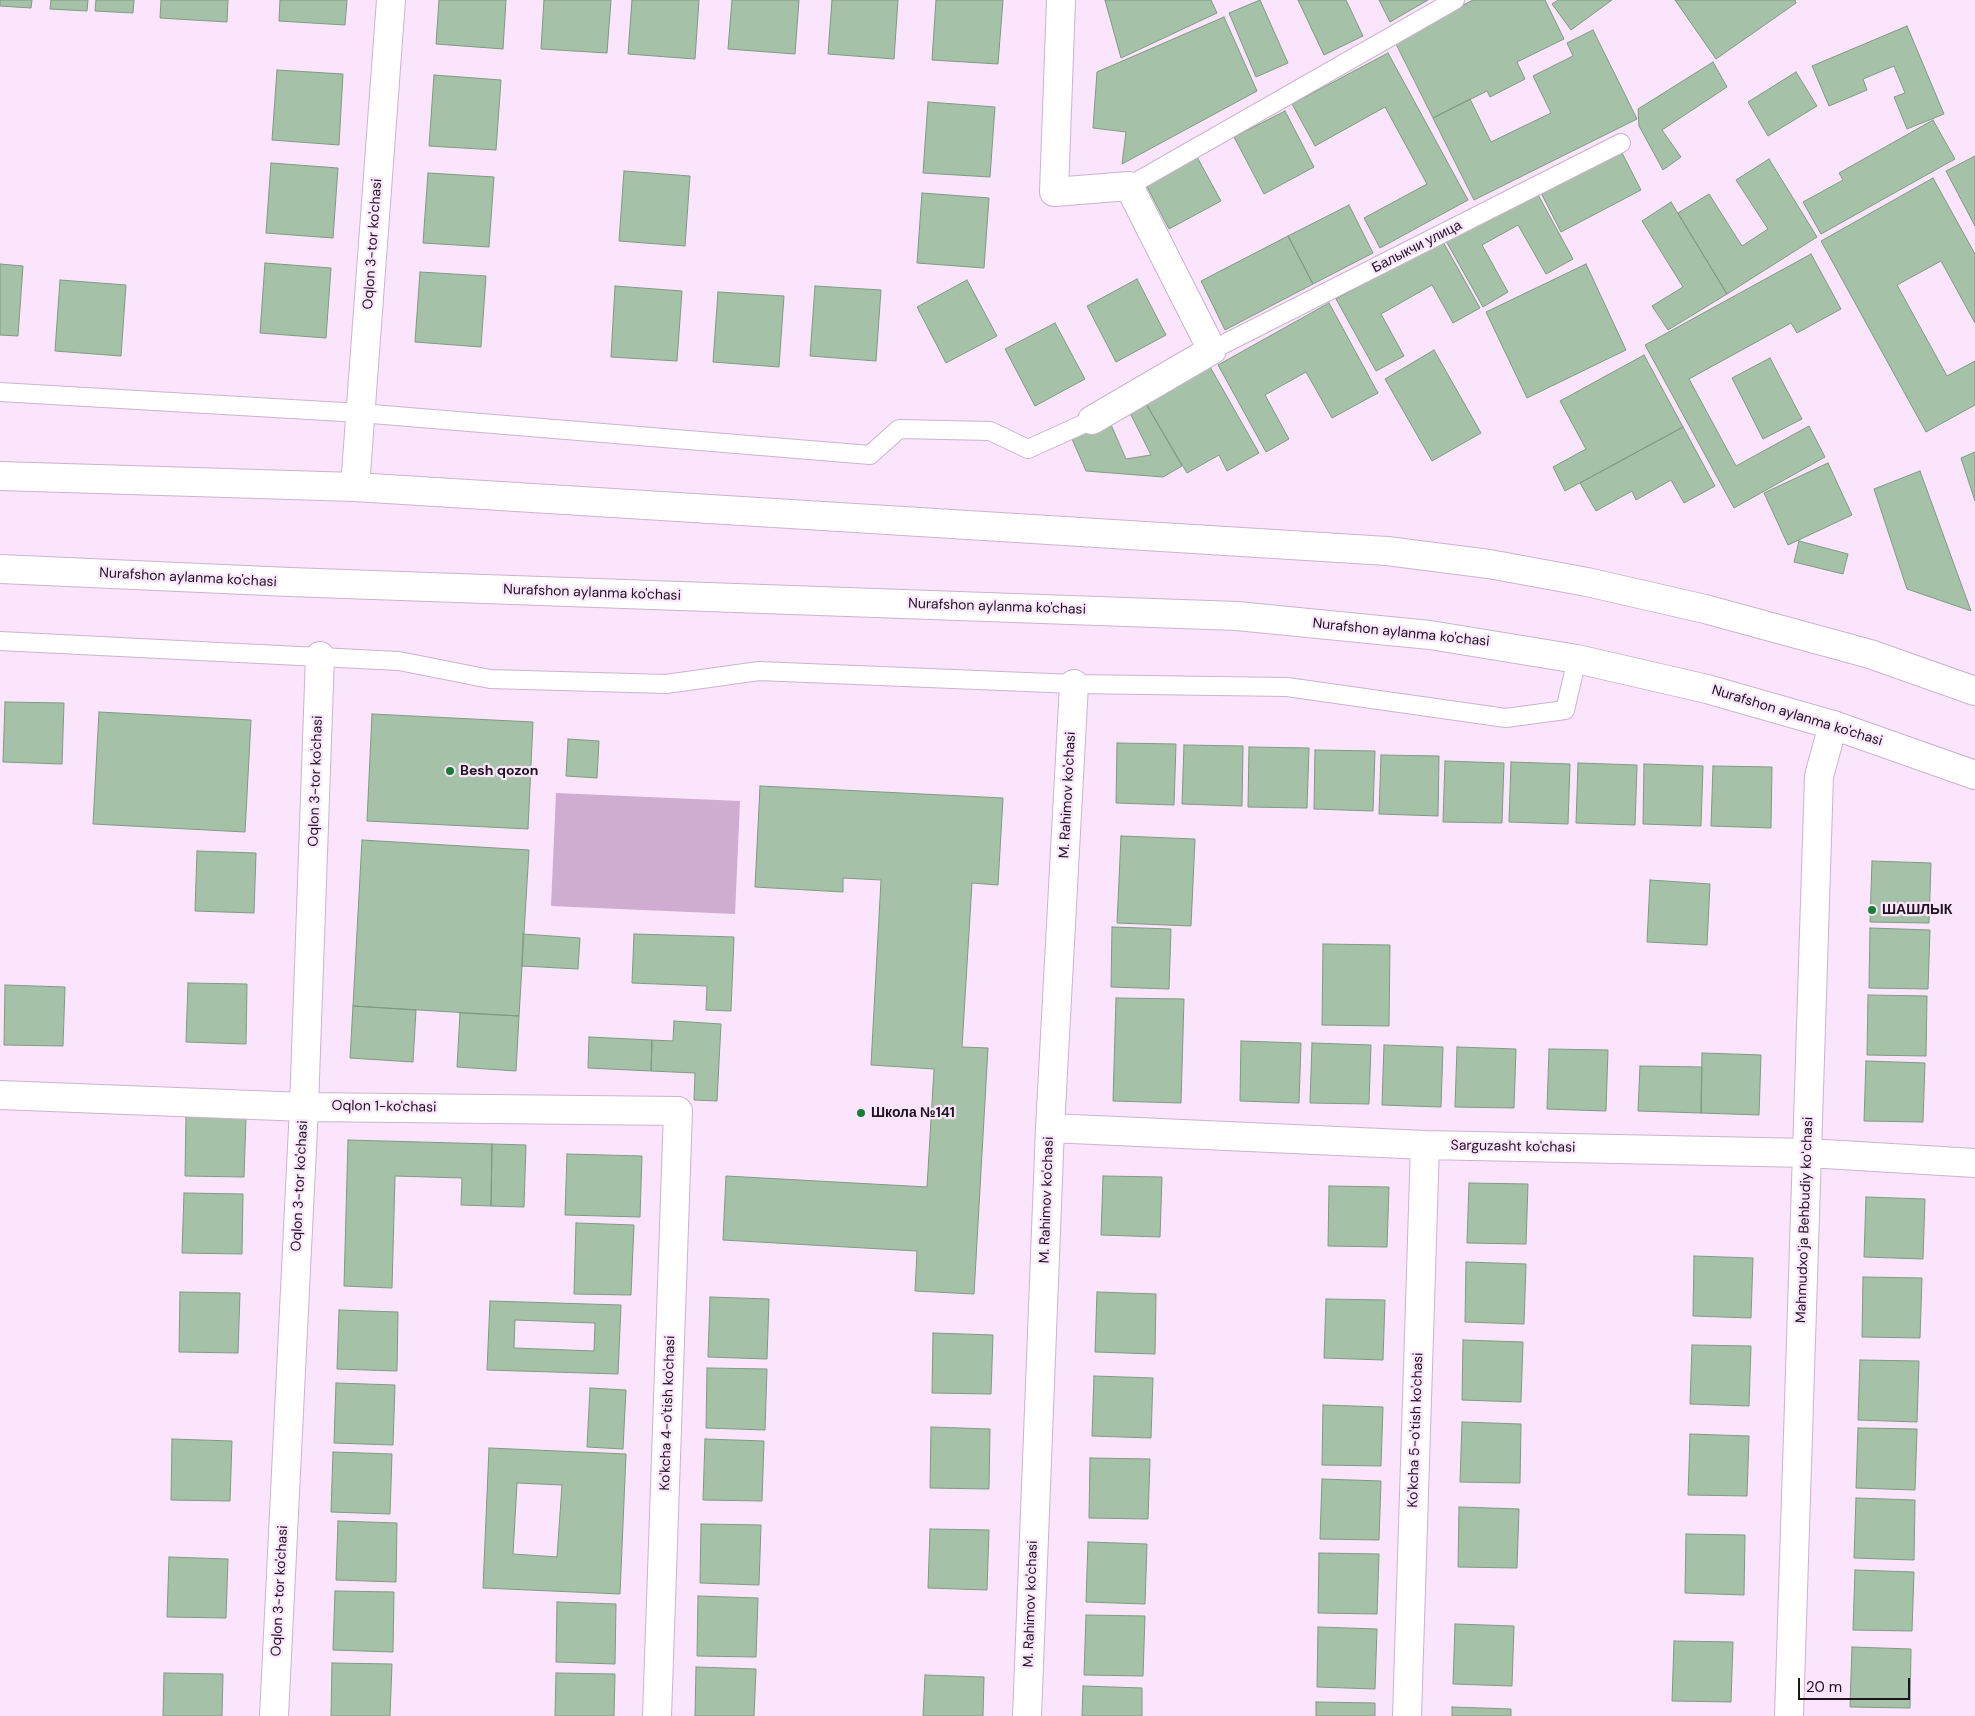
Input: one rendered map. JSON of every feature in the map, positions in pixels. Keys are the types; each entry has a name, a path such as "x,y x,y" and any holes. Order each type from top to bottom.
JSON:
{"street":[{"name":"Oqlon 3-tor ko'chasi","path":"355,487 390,0"},
{"path":"1061,0 1054,192 1129,186 1212,350"},
{"name":"Балыкчи улица","path":"1092,420 1212,350"},
{"path":"0,476 355,487 1388,551 1489,564 1705,608 1870,654 1975,691"},
{"name":"Nurafshon aylanma ko'chasi","path":"0,569 290,582 1237,616 1430,635 1577,658 1707,689 1833,725 1975,775"},
{"name":"Oqlon 3-tor ko'chasi","path":"274,1716 304,1107 320,656"},
{"name":"M. Rahimov ko'chasi","path":"1026,1716 1050,1128 1074,684"},
{"name":"Mahmudxoʻja Behbudiy koʻchasi","path":"1789,1716 1819,776 1833,725"},
{"name":"Oqlon 1-ko'chasi","path":"0,1095 304,1107 678,1111"},
{"name":"Ko'kcha 4-o'tish ko'chasi","path":"657,1716 678,1111"},
{"name":"Sarguzasht ko'chasi","path":"1050,1128 1425,1145 1808,1153 1975,1163"},
{"name":"Ko'kcha 5-o'tish ko'chasi","path":"1407,1716 1425,1145"}],"lane":[{"path":"1129,186 1455,0"},
{"name":"Балыкчи улица","path":"1212,350 1621,143"},
{"path":"0,392 360,413 870,455 899,429 990,431 1028,449 1092,420"},
{"path":"0,641 399,660 490,679 666,684 758,672 1074,684 1287,687 1506,718 1565,710 1577,658"}],"shaded area":[{"path":"556,793 740,801 735,914 551,906"}],"building":[{"path":"0,0 32,0 31,8 0,6"},
{"path":"51,0 88,0 87,11 50,9"},
{"path":"96,0 134,0 133,13 95,11"},
{"path":"161,0 228,0 227,22 160,18"},
{"path":"280,0 347,0 345,25 279,21"},
{"path":"439,0 506,0 503,49 436,44"},
{"path":"544,0 611,0 607,53 541,49"},
{"path":"632,0 699,0 695,59 628,54"},
{"path":"732,0 799,0 795,54 728,49"},
{"path":"832,0 898,0 894,59 828,54"},
{"path":"936,0 1003,0 998,64 932,60"},
{"path":"1105,0 1211,0 1217,13 1121,58"},
{"path":"1260,0 1288,63 1256,77 1229,13"},
{"path":"1298,0 1346,0 1363,36 1324,55"},
{"path":"1379,0 1428,0 1390,22"},
{"path":"1473,0 1545,0 1564,39 1517,62 1525,79 1490,97 1487,91 1433,118 1394,40"},
{"path":"1558,0 1612,0 1571,30 1552,4"},
{"path":"1675,0 1795,0 1796,3 1716,59"},
{"path":"1224,17 1257,91 1122,164 1126,132 1093,128 1097,72"},
{"path":"1907,26 1944,114 1907,129 1894,97 1905,93 1894,66 1863,79 1867,90 1829,106 1812,66"},
{"path":"1593,30 1637,119 1474,200 1433,118 1470,99 1491,142 1551,113 1533,76 1573,56 1567,43"},
{"path":"1388,53 1468,200 1380,248 1364,218 1427,184 1385,107 1315,146 1292,104"},
{"path":"1713,62 1727,87 1662,130 1681,157 1663,170 1639,126 1638,109"},
{"path":"277,70 343,74 339,145 272,140"},
{"path":"1796,72 1817,106 1768,136 1748,102"},
{"path":"434,75 501,80 496,150 429,146"},
{"path":"928,102 995,107 990,177 923,173"},
{"path":"1285,111 1314,167 1264,194 1234,137"},
{"path":"1933,120 1955,159 1821,234 1803,202 1843,180 1839,173"},
{"path":"1621,151 1641,190 1561,232 1541,193"},
{"path":"1975,156 1975,226 1946,171"},
{"path":"1197,157 1221,201 1169,229 1146,185"},
{"path":"1769,159 1817,237 1727,294 1678,213 1709,194 1742,246 1768,229 1736,180"},
{"path":"271,163 338,168 333,238 266,233"},
{"path":"624,171 690,176 685,246 619,241"},
{"path":"428,173 494,177 489,247 423,243"},
{"path":"1933,178 1975,254 1975,323 1941,261 1897,285 1947,376 1975,361 1975,405 1926,432 1821,241"},
{"path":"1536,191 1573,259 1546,274 1518,225 1482,245 1508,292 1483,307 1446,241"},
{"path":"922,193 989,198 984,268 917,263"},
{"path":"1671,202 1727,294 1668,330 1652,306 1683,287 1642,221"},
{"path":"1349,205 1373,253 1313,284 1288,236"},
{"path":"1288,236 1313,284 1225,330 1201,281"},
{"path":"1442,240 1480,308 1453,323 1432,285 1381,314 1404,356 1376,371 1336,299"},
{"path":"1811,254 1841,309 1797,333 1791,323 1689,379 1736,466 1809,426 1825,457 1734,508 1645,345"},
{"path":"265,263 331,268 326,338 260,333"},
{"path":"0,264 23,266 18,336 0,335"},
{"path":"1586,264 1626,350 1527,398 1486,312"},
{"path":"420,272 486,276 481,347 415,342"},
{"path":"1137,279 1166,335 1116,362 1087,306"},
{"path":"60,280 126,285 121,356 55,351"},
{"path":"967,280 997,336 946,363 917,307"},
{"path":"615,286 682,291 677,361 611,357"},
{"path":"815,286 881,290 876,361 810,356"},
{"path":"718,292 784,296 779,367 713,362"},
{"path":"1329,303 1378,393 1332,418 1306,372 1265,395 1289,439 1266,452 1218,365"},
{"path":"1055,323 1085,379 1035,406 1005,349"},
{"path":"1434,350 1481,433 1432,461 1385,379"},
{"path":"1644,355 1683,427 1565,491 1553,467 1586,449 1560,401"},
{"path":"1770,358 1802,419 1763,439 1732,378"},
{"path":"1209,365 1259,453 1227,471 1219,455 1187,473 1145,402"},
{"path":"1145,402 1182,466 1163,477 1086,471 1072,439 1108,418 1126,459 1151,455 1129,411"},
{"path":"1683,427 1715,486 1684,503 1671,480 1636,500 1632,491 1596,511 1580,483"},
{"path":"1975,452 1975,501 1961,458"},
{"path":"1828,463 1852,515 1788,545 1764,493"},
{"path":"1920,471 1971,611 1907,589 1874,489"},
{"path":"1799,541 1848,554 1843,574 1794,562"},
{"path":"5,702 64,703 62,764 3,762"},
{"path":"99,712 251,720 245,832 93,824"},
{"path":"372,714 533,722 528,829 367,821"},
{"path":"568,739 599,741 597,778 566,776"},
{"path":"1117,743 1176,744 1174,805 1116,803"},
{"path":"1184,745 1243,746 1242,806 1182,804"},
{"path":"1249,747 1309,748 1307,808 1248,807"},
{"path":"1315,750 1375,751 1373,811 1314,809"},
{"path":"1381,755 1439,756 1438,816 1379,814"},
{"path":"1445,761 1504,763 1502,823 1443,822"},
{"path":"1511,762 1570,764 1568,824 1509,822"},
{"path":"1578,763 1637,765 1635,825 1576,823"},
{"path":"1644,764 1703,766 1701,826 1643,824"},
{"path":"1713,766 1772,767 1771,828 1711,826"},
{"path":"760,786 1003,798 998,885 972,883 962,1047 988,1048 974,1294 915,1291 917,1251 723,1240 726,1176 927,1187 934,1069 871,1065 881,880 843,878 843,892 755,887"},
{"path":"1121,836 1195,839 1191,926 1117,923"},
{"path":"362,840 529,850 519,1016 353,1006"},
{"path":"197,851 256,853 254,913 195,911"},
{"path":"1872,861 1931,863 1929,923 1870,922"},
{"path":"1650,880 1710,884 1707,945 1647,942"},
{"path":"1112,927 1171,929 1169,989 1111,987"},
{"path":"1870,928 1930,930 1928,989 1869,988"},
{"path":"523,934 580,938 578,969 522,966"},
{"path":"634,934 734,937 731,1011 706,1010 707,986 632,983"},
{"path":"1323,944 1390,945 1389,1026 1322,1025"},
{"path":"188,983 247,984 246,1044 186,1042"},
{"path":"5,985 65,987 63,1046 4,1045"},
{"path":"1868,995 1927,996 1926,1056 1867,1055"},
{"path":"1116,998 1184,999 1181,1103 1113,1101"},
{"path":"353,1006 416,1010 413,1062 350,1058"},
{"path":"460,1013 519,1016 516,1071 457,1067"},
{"path":"674,1021 721,1024 717,1101 694,1100 695,1073 651,1071 652,1040 673,1041"},
{"path":"589,1037 652,1040 651,1071 588,1068"},
{"path":"1241,1041 1301,1043 1299,1103 1240,1101"},
{"path":"1312,1043 1371,1045 1369,1104 1310,1103"},
{"path":"1384,1045 1443,1047 1441,1107 1382,1105"},
{"path":"1457,1047 1516,1049 1514,1108 1455,1107"},
{"path":"1549,1049 1608,1050 1606,1111 1547,1109"},
{"path":"1702,1053 1761,1055 1759,1115 1701,1113"},
{"path":"1866,1061 1925,1063 1923,1122 1864,1121"},
{"path":"1640,1066 1702,1067 1701,1113 1638,1111"},
{"path":"186,1116 246,1118 244,1177 185,1176"},
{"path":"348,1140 492,1144 491,1206 461,1205 462,1178 395,1176 392,1288 344,1286"},
{"path":"492,1144 526,1145 524,1207 491,1206"},
{"path":"567,1154 642,1156 640,1217 565,1215"},
{"path":"1103,1176 1162,1177 1160,1237 1101,1235"},
{"path":"1469,1183 1528,1184 1526,1244 1467,1243"},
{"path":"1329,1186 1389,1187 1387,1247 1328,1246"},
{"path":"184,1193 243,1194 242,1254 182,1253"},
{"path":"1866,1197 1925,1199 1923,1259 1864,1257"},
{"path":"576,1223 634,1225 631,1295 574,1294"},
{"path":"1694,1256 1753,1258 1751,1318 1693,1316"},
{"path":"1466,1262 1526,1264 1524,1324 1465,1322"},
{"path":"1863,1277 1922,1278 1920,1338 1862,1337"},
{"path":"180,1292 240,1293 238,1353 179,1352"},
{"path":"1097,1292 1156,1294 1155,1354 1095,1352"},
{"path":"710,1297 769,1299 767,1359 708,1357"},
{"path":"1326,1299 1385,1300 1383,1360 1324,1358"},
{"path":"490,1301 621,1305 618,1374 487,1370","holes":["515,1320 595,1323 594,1351 514,1348"]},
{"path":"339,1310 398,1312 397,1371 337,1369"},
{"path":"933,1333 993,1335 991,1394 932,1393"},
{"path":"1463,1340 1523,1342 1521,1402 1462,1400"},
{"path":"1692,1345 1751,1346 1749,1406 1690,1404"},
{"path":"1860,1360 1919,1361 1917,1422 1858,1420"},
{"path":"707,1368 767,1369 765,1430 706,1428"},
{"path":"1094,1376 1153,1378 1151,1438 1092,1436"},
{"path":"336,1383 395,1385 393,1445 334,1443"},
{"path":"590,1388 626,1390 623,1449 587,1447"},
{"path":"1323,1405 1383,1407 1381,1466 1322,1465"},
{"path":"1462,1422 1521,1424 1520,1483 1460,1482"},
{"path":"931,1427 990,1429 989,1489 930,1488"},
{"path":"1858,1428 1917,1429 1915,1490 1856,1488"},
{"path":"1690,1434 1749,1436 1747,1496 1688,1495"},
{"path":"172,1439 232,1441 230,1501 171,1500"},
{"path":"705,1439 764,1441 762,1501 703,1500"},
{"path":"489,1448 626,1454 620,1594 483,1588","holes":["517,1483 562,1485 557,1557 513,1554"]},
{"path":"333,1452 392,1454 390,1514 331,1512"},
{"path":"1090,1458 1150,1459 1148,1519 1089,1518"},
{"path":"1322,1479 1381,1481 1379,1540 1320,1539"},
{"path":"1856,1498 1915,1500 1914,1560 1854,1558"},
{"path":"1459,1507 1519,1509 1517,1568 1458,1567"},
{"path":"338,1521 397,1523 396,1582 336,1580"},
{"path":"701,1524 761,1525 759,1585 700,1583"},
{"path":"930,1529 989,1530 987,1590 928,1588"},
{"path":"1686,1534 1745,1535 1744,1595 1685,1593"},
{"path":"1088,1542 1147,1544 1145,1604 1086,1602"},
{"path":"1319,1553 1379,1554 1377,1614 1318,1613"},
{"path":"169,1557 228,1559 226,1618 167,1617"},
{"path":"1855,1570 1914,1572 1912,1631 1853,1630"},
{"path":"335,1591 394,1592 393,1652 333,1650"},
{"path":"698,1596 758,1598 756,1657 697,1656"},
{"path":"557,1602 616,1604 615,1664 556,1662"},
{"path":"1086,1615 1145,1616 1143,1676 1084,1675"},
{"path":"1455,1624 1514,1626 1512,1686 1453,1684"},
{"path":"1318,1627 1377,1629 1375,1689 1317,1687"},
{"path":"1674,1641 1733,1642 1731,1702 1672,1701"},
{"path":"1852,1647 1911,1649 1910,1708 1850,1707"},
{"path":"332,1663 392,1664 390,1716 331,1716"},
{"path":"696,1667 756,1669 754,1716 695,1716"},
{"path":"164,1673 223,1674 222,1716 163,1716"},
{"path":"556,1673 615,1674 614,1716 555,1716"},
{"path":"925,1675 984,1677 983,1716 923,1716"},
{"path":"1083,1686 1142,1688 1142,1716 1082,1716"},
{"path":"1316,1702 1375,1703 1375,1716 1316,1716"},
{"path":"1452,1707 1511,1709 1511,1716 1452,1716"}],"place":[{"name":"Besh qozon","path":"450,771"},
{"name":"ШАШЛЫК","path":"1872,910"},
{"name":"Школа №141","path":"861,1113"}]}
